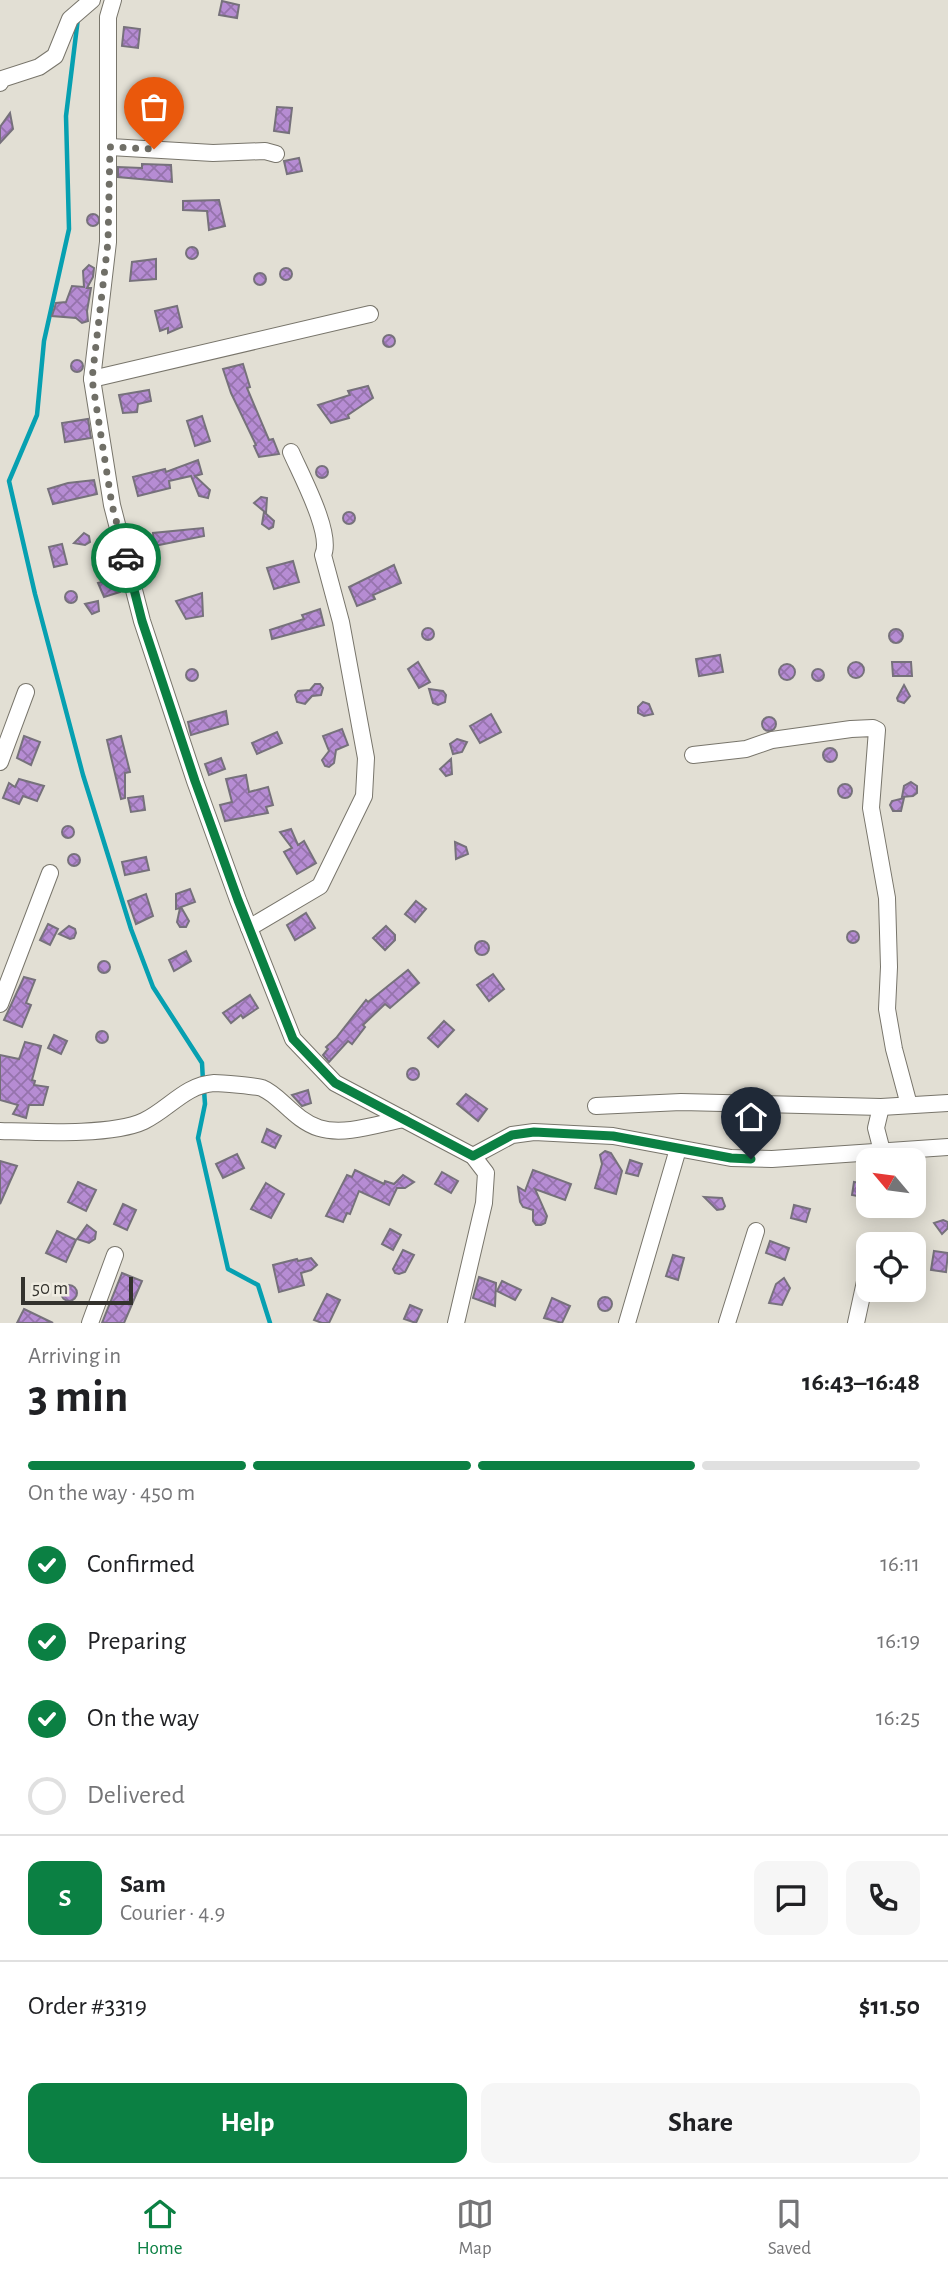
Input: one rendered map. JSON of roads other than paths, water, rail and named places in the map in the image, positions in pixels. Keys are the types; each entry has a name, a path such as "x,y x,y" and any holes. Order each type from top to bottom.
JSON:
{"street":[{"path":"113,0 108,17 108,242 92,379 112,505 142,621 195,781 293,1039 335,1083 473,1156 486,1173 484,1203 456,1323"},
{"path":"0,83 2,79 39,67 55,56 70,19 91,2"},
{"path":"110,147 213,153 265,152 275,155"},
{"path":"92,379 370,314"},
{"path":"249,928 320,886 364,796 366,758 341,622 323,555 327,548 320,519 291,452"},
{"path":"0,762 26,692"},
{"path":"693,755 746,749 772,740 851,729 877,730 871,808 887,898 890,967 887,1009 894,1049 909,1105"},
{"path":"0,1004 50,873"},
{"path":"0,1131 62,1132 112,1128 143,1121 194,1087 214,1083 262,1088 293,1115 320,1128 346,1129 404,1119"},
{"path":"596,1106 681,1102 881,1107 948,1103"},
{"path":"881,1107 876,1128 881,1148"},
{"path":"473,1156 512,1135 534,1132 613,1136 731,1158 772,1159 856,1153"},
{"path":"926,1148 948,1147"},
{"path":"627,1323 678,1149"},
{"path":"727,1323 756,1231"},
{"path":"90,1323 116,1255"},
{"path":"856,1323 861,1302"}],"waterway":[{"path":"78,18 66,116 69,229 44,341 37,415 9,481 35,594 83,775 131,929 153,987 202,1063 203,1081"},
{"path":"204,1090 205,1104 198,1138 228,1269 258,1285 270,1323"}]}
